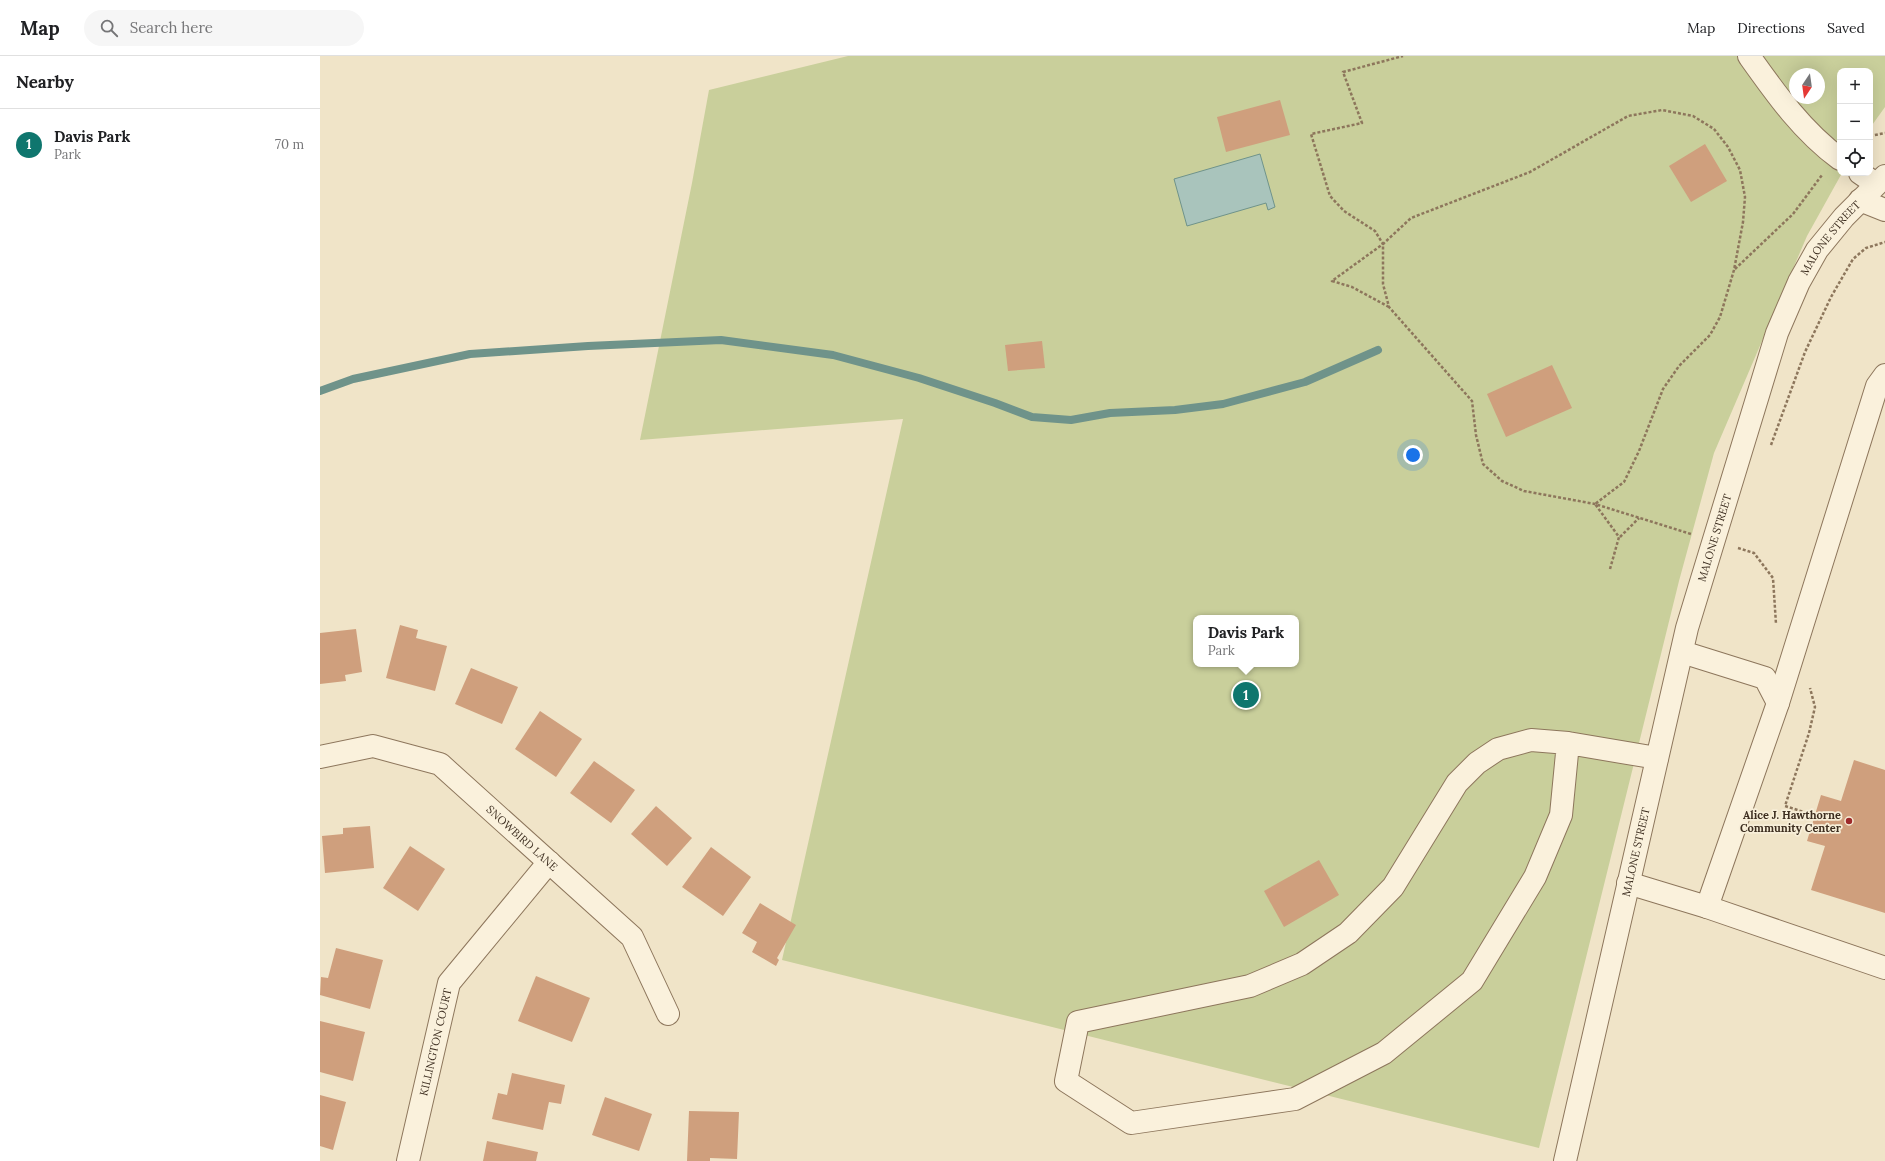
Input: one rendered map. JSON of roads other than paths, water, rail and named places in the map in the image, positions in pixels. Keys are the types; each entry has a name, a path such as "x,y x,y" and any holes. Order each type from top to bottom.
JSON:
{"street":[{"path":"1748,56 1789,112 1818,142 1837,156"},
{"name":"MALONE STREET","path":"1565,1161 1687,628 1766,370 1787,309 1799,282 1817,250 1860,200 1873,178"},
{"path":"1860,200 1885,210"},
{"path":"1707,907 1778,703 1877,386 1885,375"},
{"path":"1682,652 1765,678 1778,703"},
{"path":"1568,743 1561,815 1535,877 1472,981 1384,1053 1295,1099 1131,1123 1066,1081 1078,1022 1250,986 1302,964 1348,933 1393,887 1456,783 1477,763 1498,749 1531,740 1568,743 1658,758"},
{"name":"SNOWBIRD LANE","path":"320,756 373,746 440,764 632,937 668,1014"},
{"name":"KILLINGTON COURT","path":"408,1161 449,983 549,862"},
{"path":"1628,883 1707,907 1885,968"}],"water":[{"path":"1260,154 1275,207 1268,210 1266,203 1187,226 1174,179"}],"waterway":[{"path":"320,391 353,379 470,354 588,346 721,340 833,355 919,378 1032,417 1071,420 1110,413 1175,410 1223,404 1305,382 1378,350"}],"place":[{"name":"Davis Park","path":"1246,695"},
{"name":"Alice J. Hawthorne Community Center","path":"1849,821"}]}
